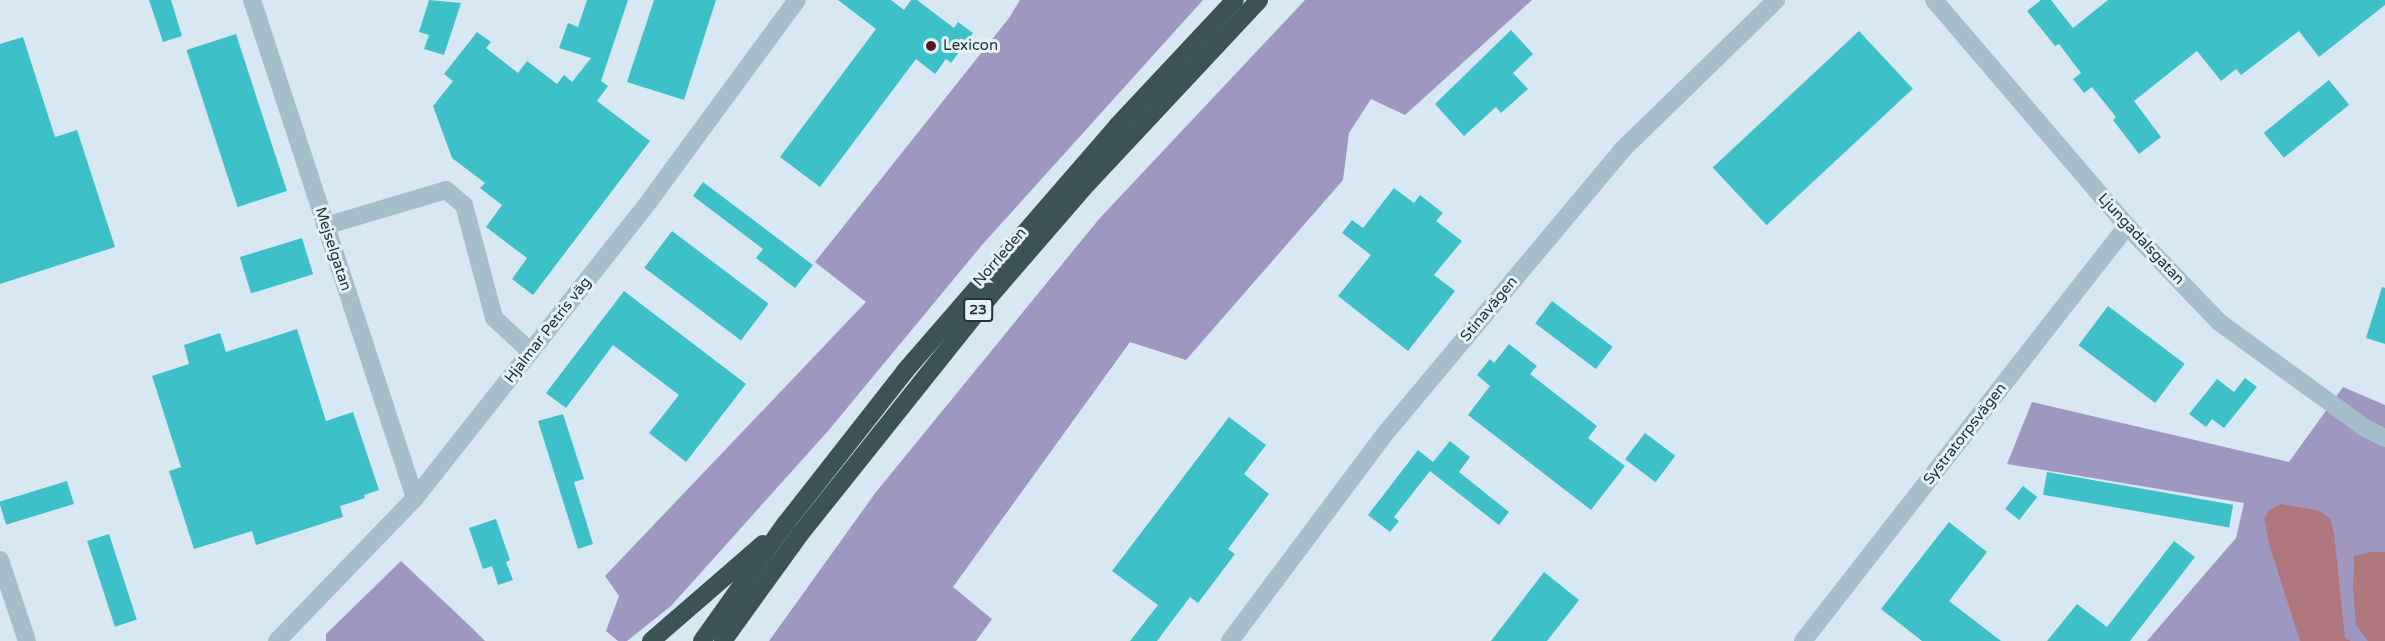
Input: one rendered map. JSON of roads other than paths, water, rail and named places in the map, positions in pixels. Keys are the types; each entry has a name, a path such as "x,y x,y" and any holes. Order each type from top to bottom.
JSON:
{"highway":[{"name":"Norrleden","path":"702,641 786,523 906,371 997,263 1177,60 1235,0"},
{"name":"Norrleden","path":"723,641 801,533 990,296 1094,176 1259,0"},
{"path":"651,641 786,523"}],"street":[{"name":"Mejselgatan","path":"252,0 415,498"},
{"name":"Hjalmar Petris väg","path":"278,641 415,498 650,200 798,0"},
{"name":"Stinavägen","path":"1230,641 1384,435 1622,150 1776,0"},
{"name":"Ljungadalsgatan","path":"1934,0 2127,226 2219,322 2365,428 2385,438"},
{"path":"325,226 446,190 464,205 494,318 531,352"},
{"name":"Systratorpsvägen","path":"1803,641 2127,226"},
{"path":"0,560 27,641"}],"place":[{"name":"Lexicon","path":"931,46"}]}
